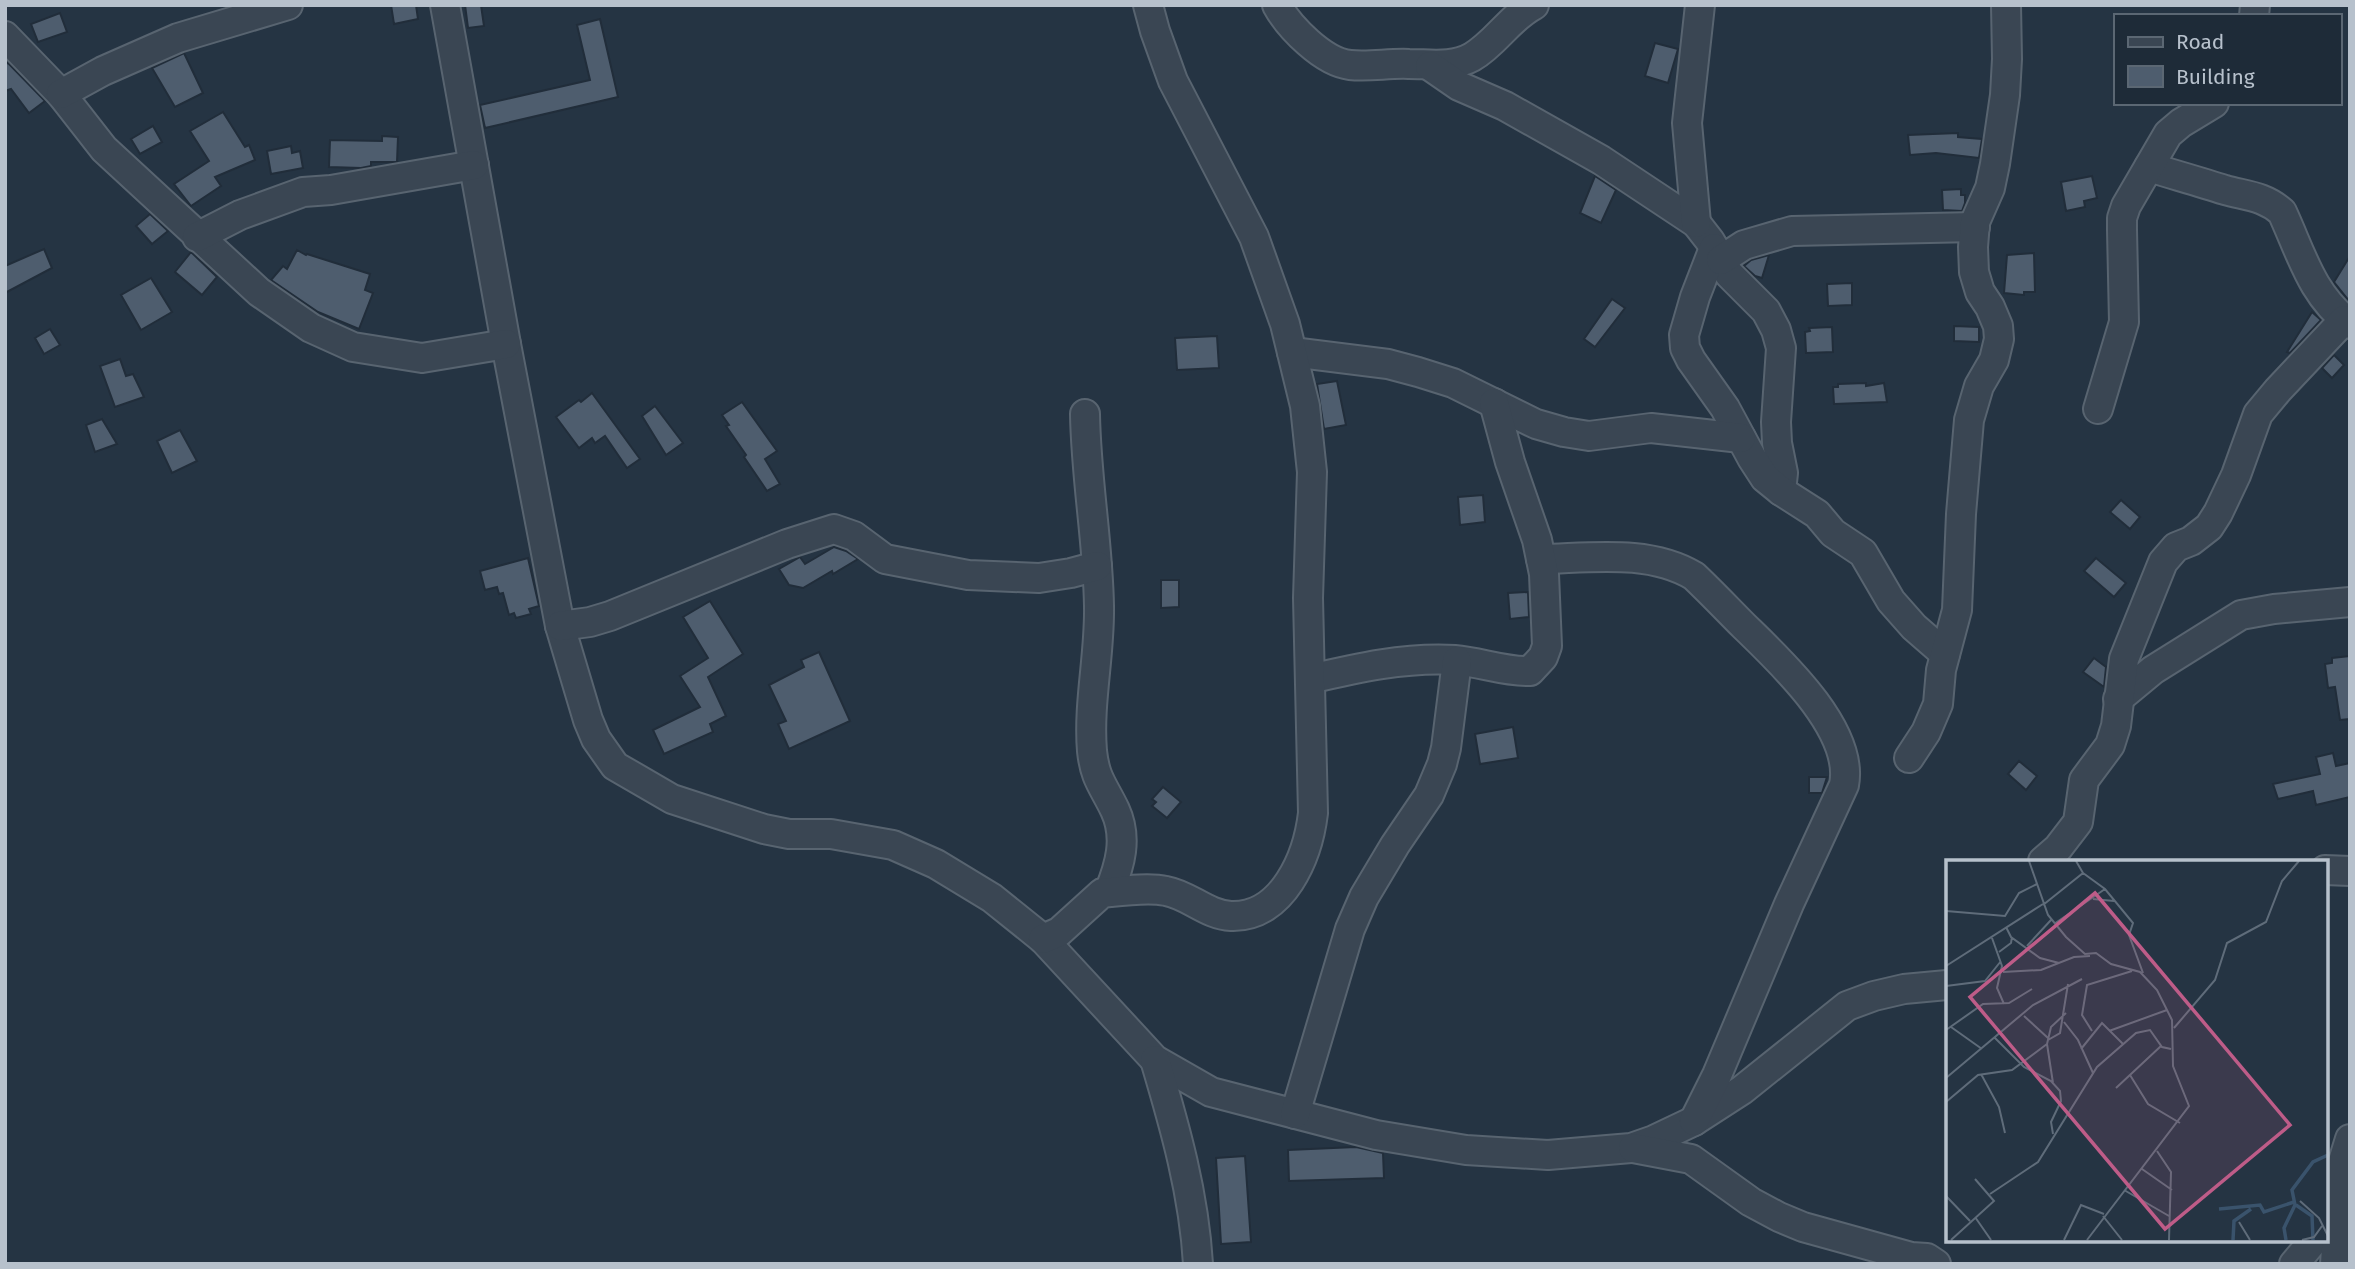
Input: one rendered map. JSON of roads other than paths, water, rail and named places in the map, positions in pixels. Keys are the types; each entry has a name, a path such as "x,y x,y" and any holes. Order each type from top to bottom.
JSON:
{"street":[{"path":"61,94 103,71 178,38 288,5"},
{"path":"445,5 559,626 588,720 596,739 615,766 672,799 764,829 789,834 831,834 893,845 936,864 992,898 1043,939 1155,1060 1211,1092 1376,1135 1466,1150 1548,1155 1631,1148 1694,1121 1742,1090 1847,1006 1904,989 1946,985"},
{"path":"1043,939 1059,932 1102,893 1166,890 1209,910 1231,916 1266,908 1300,864 1311,836 1313,770 1307,598 1312,472 1305,406 1285,324 1254,237 1173,81 1148,5"},
{"path":"1277,5 1294,30 1341,63 1430,66 1449,65 1469,58 1488,46 1519,13 1534,5"},
{"path":"1696,223 1688,123 1700,5"},
{"path":"1909,758 1935,715 1945,654 1957,610 1969,420 1979,386 1994,360 1998,340 1998,326 1980,292 1974,272 1975,227 1990,188 1999,136 2007,59 2006,5"},
{"path":"5,36 61,94 104,149 259,292 311,328 353,347 422,358 506,344"},
{"path":"1430,66 1459,86 1505,106 1601,160 1696,223 1729,274 1766,311 1776,330 1781,348 1776,422 1783,473 1781,491"},
{"path":"2098,409 2124,321 2122,218 2137,185 2168,134 2211,105"},
{"path":"197,237 240,215 303,192 331,190 474,165"},
{"path":"2044,860 2058,848 2078,822 2084,780 2103,757 2114,735 2124,659 2162,562 2176,547 2191,541 2208,527 2222,506 2236,475 2258,414 2278,390 2347,322 2320,296 2282,212 2275,206 2255,195 2234,192 2149,167"},
{"path":"1945,654 1914,627 1891,601 1863,553 1833,533 1817,513 1781,491 1759,470 1725,408 1685,348 1684,335 1689,313 1717,254 1792,231 1975,227"},
{"path":"1292,352 1388,364 1453,383 1536,424 1589,436 1651,428 1741,438"},
{"path":"1310,679 1361,667 1406,661 1457,660 1524,671 1530,671 1538,664 1547,646 1544,574 1494,403"},
{"path":"1085,414 1086,463 1097,566 1099,643 1092,713 1092,748 1096,775 1115,811 1121,828 1122,845 1119,867 1110,892"},
{"path":"559,626 590,622 610,615 787,544 834,529 854,536 885,559 968,575 1039,578 1097,566"},
{"path":"1541,559 1653,560 1680,568 1694,576 1791,675 1816,705 1835,736 1844,758 1847,771 1844,785 1788,904 1717,1075 1694,1121"},
{"path":"2118,699 2153,670 2241,615 2274,609 2350,603"},
{"path":"1295,1114 1350,929 1364,897 1429,795 1442,764 1457,660"},
{"path":"2327,870 2350,871"},
{"path":"1155,1060 1186,1176 1196,1231 1198,1264"},
{"path":"2335,1264 2341,1168 2350,1139"},
{"path":"1631,1148 1691,1159 1751,1202 1803,1227 1911,1257 1927,1258 1936,1264"},
{"path":"2327,1222 2339,1201"},
{"path":"2294,1264 2313,1241"}]}
